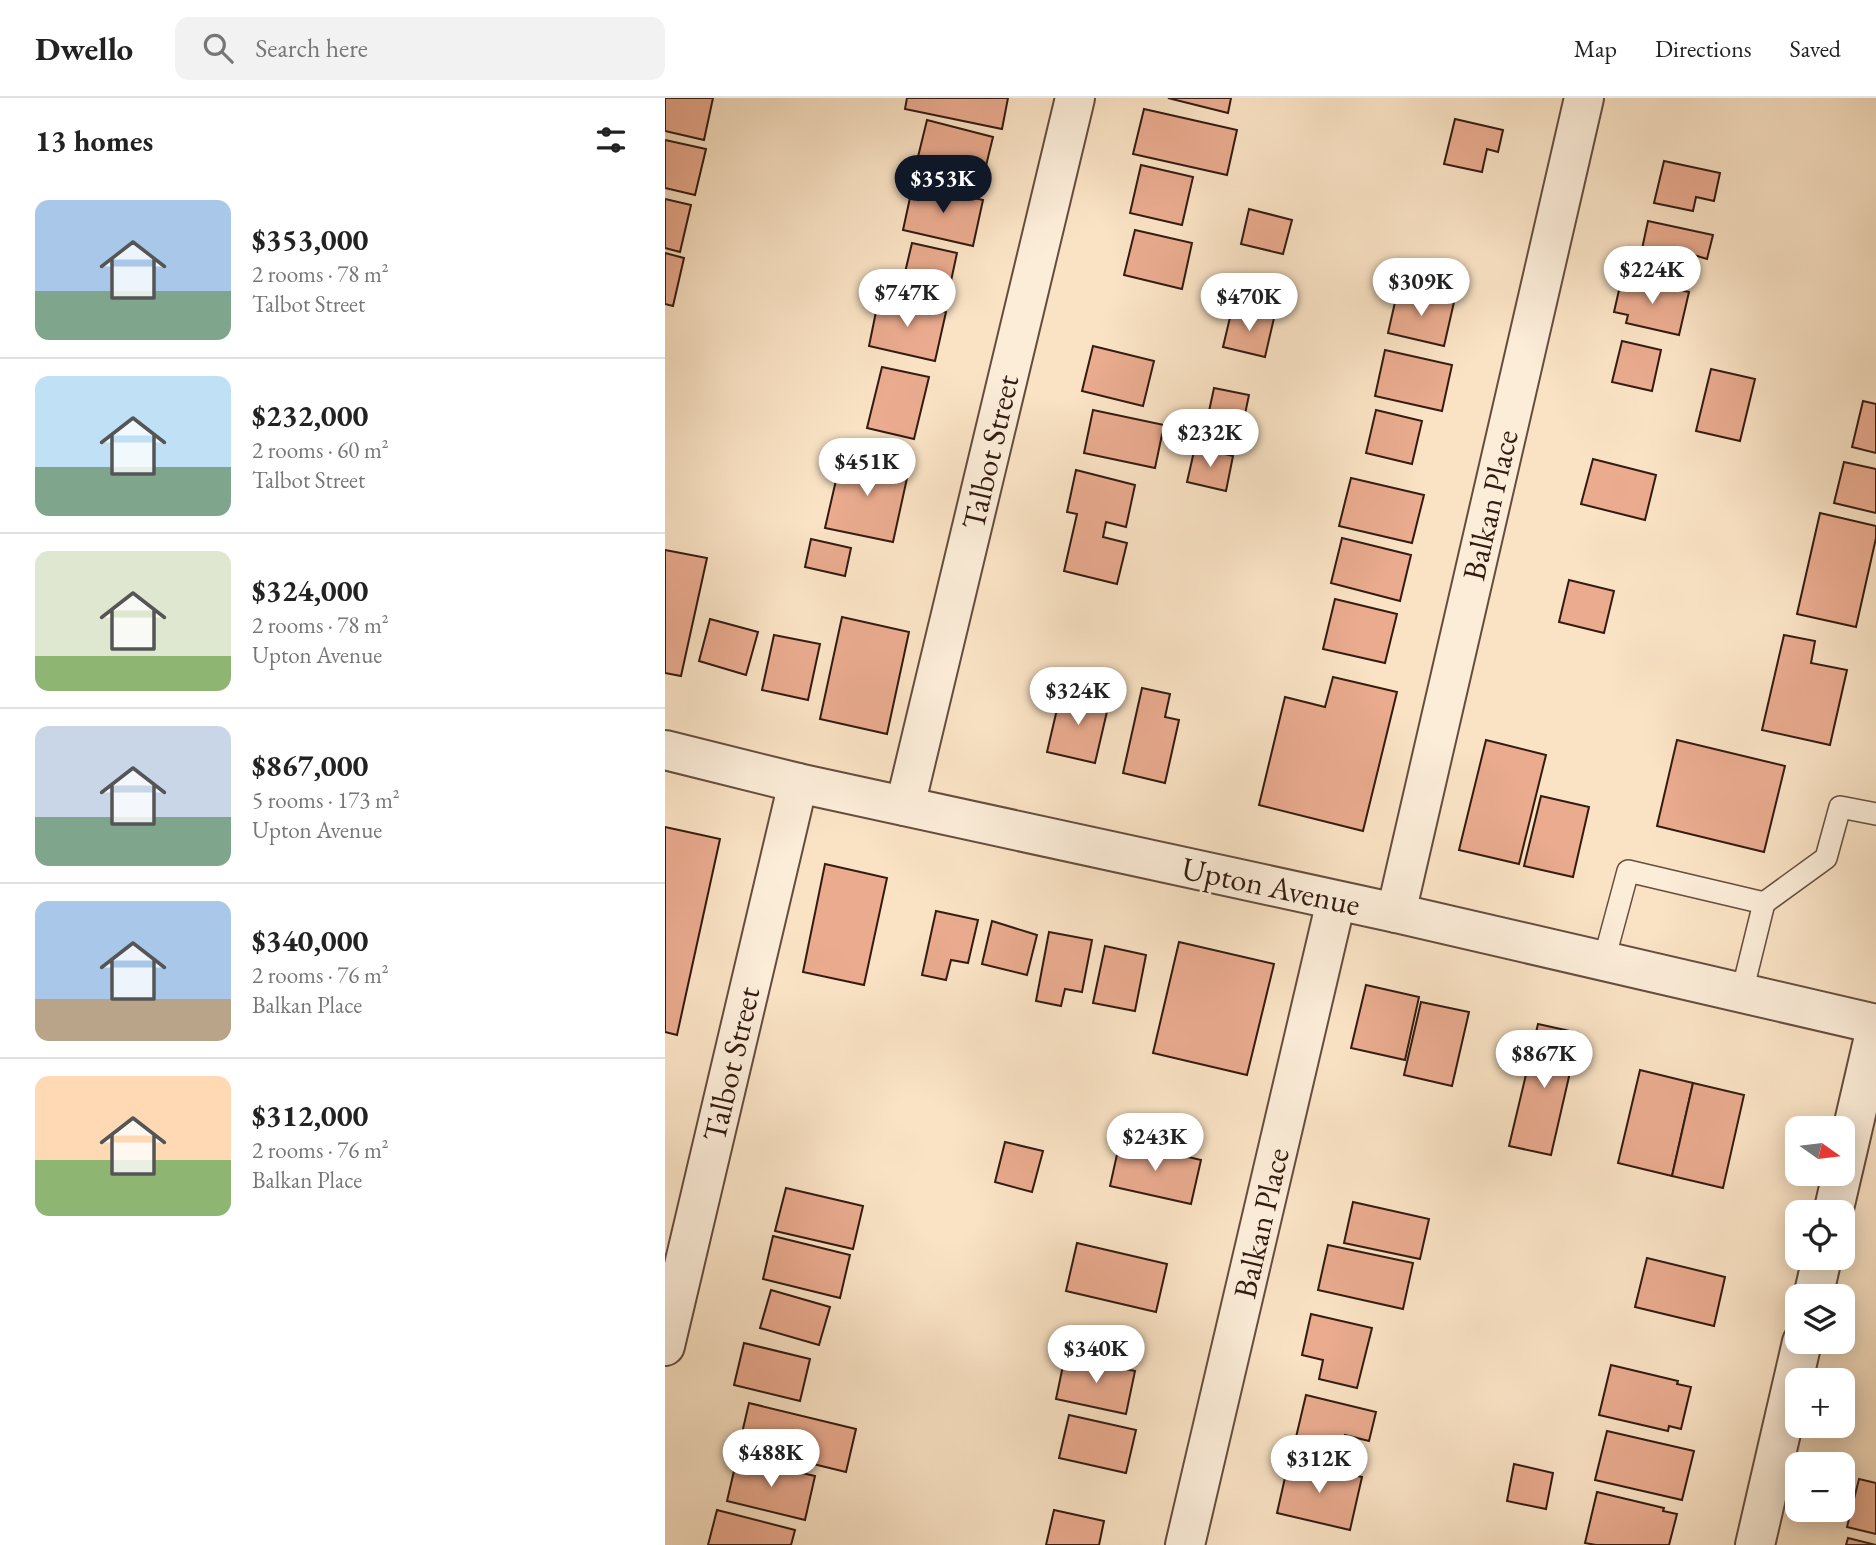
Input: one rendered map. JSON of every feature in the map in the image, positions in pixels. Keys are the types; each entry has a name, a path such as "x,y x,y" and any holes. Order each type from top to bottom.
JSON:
{"street":[{"name":"Talbot Street","path":"905,806 1075,98"},
{"name":"Balkan Place","path":"1396,913 1584,98"},
{"name":"Upton Avenue","path":"665,750 798,783 1604,960 1876,1026"},
{"name":"Talbot Street","path":"665,1346 798,783"},
{"name":"Balkan Place","path":"1185,1545 1336,901"},
{"path":"1855,1116 1876,1026"},
{"path":"1755,1545 1800,1354"}],"lane":[{"path":"1742,992 1764,903 1826,858 1840,807 1876,814"},
{"path":"1604,960 1628,872 1764,903"}],"building":[{"path":"665,98 713,98 704,140 665,131"},
{"path":"907,98 1008,98 1002,129 905,109"},
{"path":"1168,98 1231,98 1228,113"},
{"path":"1144,109 1237,130 1227,175 1133,154"},
{"path":"1455,119 1503,130 1498,152 1487,149 1482,172 1444,164"},
{"path":"927,120 993,137 982,182 916,165"},
{"path":"665,140 706,149 695,195 665,188"},
{"path":"1664,161 1720,173 1714,201 1696,197 1693,211 1654,203"},
{"path":"1141,165 1193,177 1182,225 1130,213"},
{"path":"913,184 983,200 973,246 903,230"},
{"path":"665,199 691,205 680,252 665,248"},
{"path":"1249,209 1292,220 1283,254 1241,244"},
{"path":"1648,221 1713,235 1707,259 1694,255 1690,275 1639,263"},
{"path":"1135,230 1192,243 1182,289 1124,275"},
{"path":"912,243 957,253 948,295 902,285"},
{"path":"665,253 684,258 673,306 665,304"},
{"path":"1622,277 1689,292 1679,335 1626,323 1628,315 1614,312"},
{"path":"1398,289 1454,302 1444,346 1388,333"},
{"path":"879,297 946,312 935,361 869,346"},
{"path":"1232,309 1274,318 1265,357 1223,347"},
{"path":"1622,341 1661,350 1652,391 1612,382"},
{"path":"1093,346 1154,361 1143,406 1082,391"},
{"path":"1385,350 1452,365 1442,411 1375,396"},
{"path":"882,367 929,377 914,439 867,428"},
{"path":"1711,369 1755,379 1740,441 1696,431"},
{"path":"1214,388 1249,395 1241,433 1206,425"},
{"path":"1863,401 1876,404 1876,453 1852,447"},
{"path":"1093,410 1164,425 1155,468 1084,453"},
{"path":"1376,410 1422,421 1412,464 1366,453"},
{"path":"1195,447 1233,456 1226,491 1187,482"},
{"path":"842,454 909,469 893,542 825,528"},
{"path":"1593,459 1656,475 1645,520 1581,504"},
{"path":"1844,462 1876,469 1876,513 1834,503"},
{"path":"1076,470 1135,485 1126,527 1106,522 1103,537 1127,543 1117,584 1064,571 1077,514 1067,512"},
{"path":"1351,478 1424,495 1412,543 1339,526"},
{"path":"1820,513 1876,526 1876,538 1856,627 1797,614"},
{"path":"1342,538 1411,555 1400,601 1331,583"},
{"path":"811,539 851,548 845,576 805,567"},
{"path":"665,550 707,558 681,676 665,673"},
{"path":"1569,580 1614,591 1604,633 1559,622"},
{"path":"1335,599 1397,614 1385,663 1323,649"},
{"path":"842,617 909,632 887,734 820,719"},
{"path":"710,619 758,632 746,675 699,661"},
{"path":"774,635 820,644 808,700 762,690"},
{"path":"1784,635 1815,641 1811,663 1847,670 1830,745 1762,730"},
{"path":"1333,677 1397,692 1363,831 1259,805 1285,697 1325,707"},
{"path":"1142,688 1170,694 1165,717 1179,720 1165,783 1123,773"},
{"path":"1061,692 1109,703 1095,763 1047,752"},
{"path":"1486,740 1546,755 1519,864 1459,850"},
{"path":"1677,740 1785,766 1764,852 1657,826"},
{"path":"1541,796 1589,807 1573,877 1524,866"},
{"path":"665,827 720,839 677,1035 665,1032"},
{"path":"825,864 887,878 864,985 803,972"},
{"path":"936,911 978,920 968,963 951,960 946,980 922,975"},
{"path":"992,921 1037,935 1027,975 982,964"},
{"path":"1049,932 1092,940 1082,992 1065,989 1061,1006 1036,1001"},
{"path":"1179,942 1274,964 1247,1075 1153,1053"},
{"path":"1105,946 1146,955 1135,1011 1093,1003"},
{"path":"1366,985 1419,997 1405,1060 1351,1048"},
{"path":"1421,1002 1469,1012 1452,1086 1404,1075"},
{"path":"1538,1024 1579,1033 1551,1155 1509,1146"},
{"path":"1640,1070 1693,1083 1672,1176 1618,1163"},
{"path":"1693,1083 1744,1095 1723,1188 1672,1176"},
{"path":"1120,1141 1201,1160 1191,1204 1110,1186"},
{"path":"1005,1142 1043,1151 1032,1192 995,1182"},
{"path":"786,1188 863,1206 853,1249 775,1231"},
{"path":"1353,1202 1429,1219 1420,1259 1344,1243"},
{"path":"773,1236 850,1255 840,1298 763,1279"},
{"path":"1077,1243 1167,1264 1156,1312 1066,1291"},
{"path":"1328,1245 1413,1263 1403,1309 1318,1290"},
{"path":"1647,1258 1725,1277 1714,1326 1635,1307"},
{"path":"771,1290 830,1307 819,1345 760,1328"},
{"path":"1311,1314 1372,1328 1357,1388 1319,1379 1323,1360 1302,1355"},
{"path":"744,1343 810,1359 800,1401 734,1385"},
{"path":"1065,1356 1135,1371 1126,1414 1056,1399"},
{"path":"1611,1365 1678,1381 1677,1384 1691,1387 1681,1429 1669,1426 1668,1431 1599,1415"},
{"path":"1306,1395 1376,1412 1369,1441 1345,1435 1338,1465 1292,1454"},
{"path":"749,1403 856,1429 846,1472 739,1446"},
{"path":"1069,1415 1136,1430 1126,1473 1059,1458"},
{"path":"1607,1431 1694,1451 1682,1500 1595,1480"},
{"path":"737,1458 815,1476 805,1520 727,1501"},
{"path":"1289,1460 1362,1477 1350,1530 1277,1513"},
{"path":"1514,1464 1553,1473 1546,1509 1507,1501"},
{"path":"1859,1479 1876,1483 1876,1534 1847,1527 1848,1522 1855,1522 1855,1495"},
{"path":"1597,1492 1664,1508 1663,1511 1677,1514 1669,1545 1585,1543"},
{"path":"717,1510 795,1530 791,1545 708,1545"},
{"path":"1054,1510 1104,1521 1099,1545 1046,1545"},
{"path":"1848,1538 1876,1545 1846,1545"}]}
